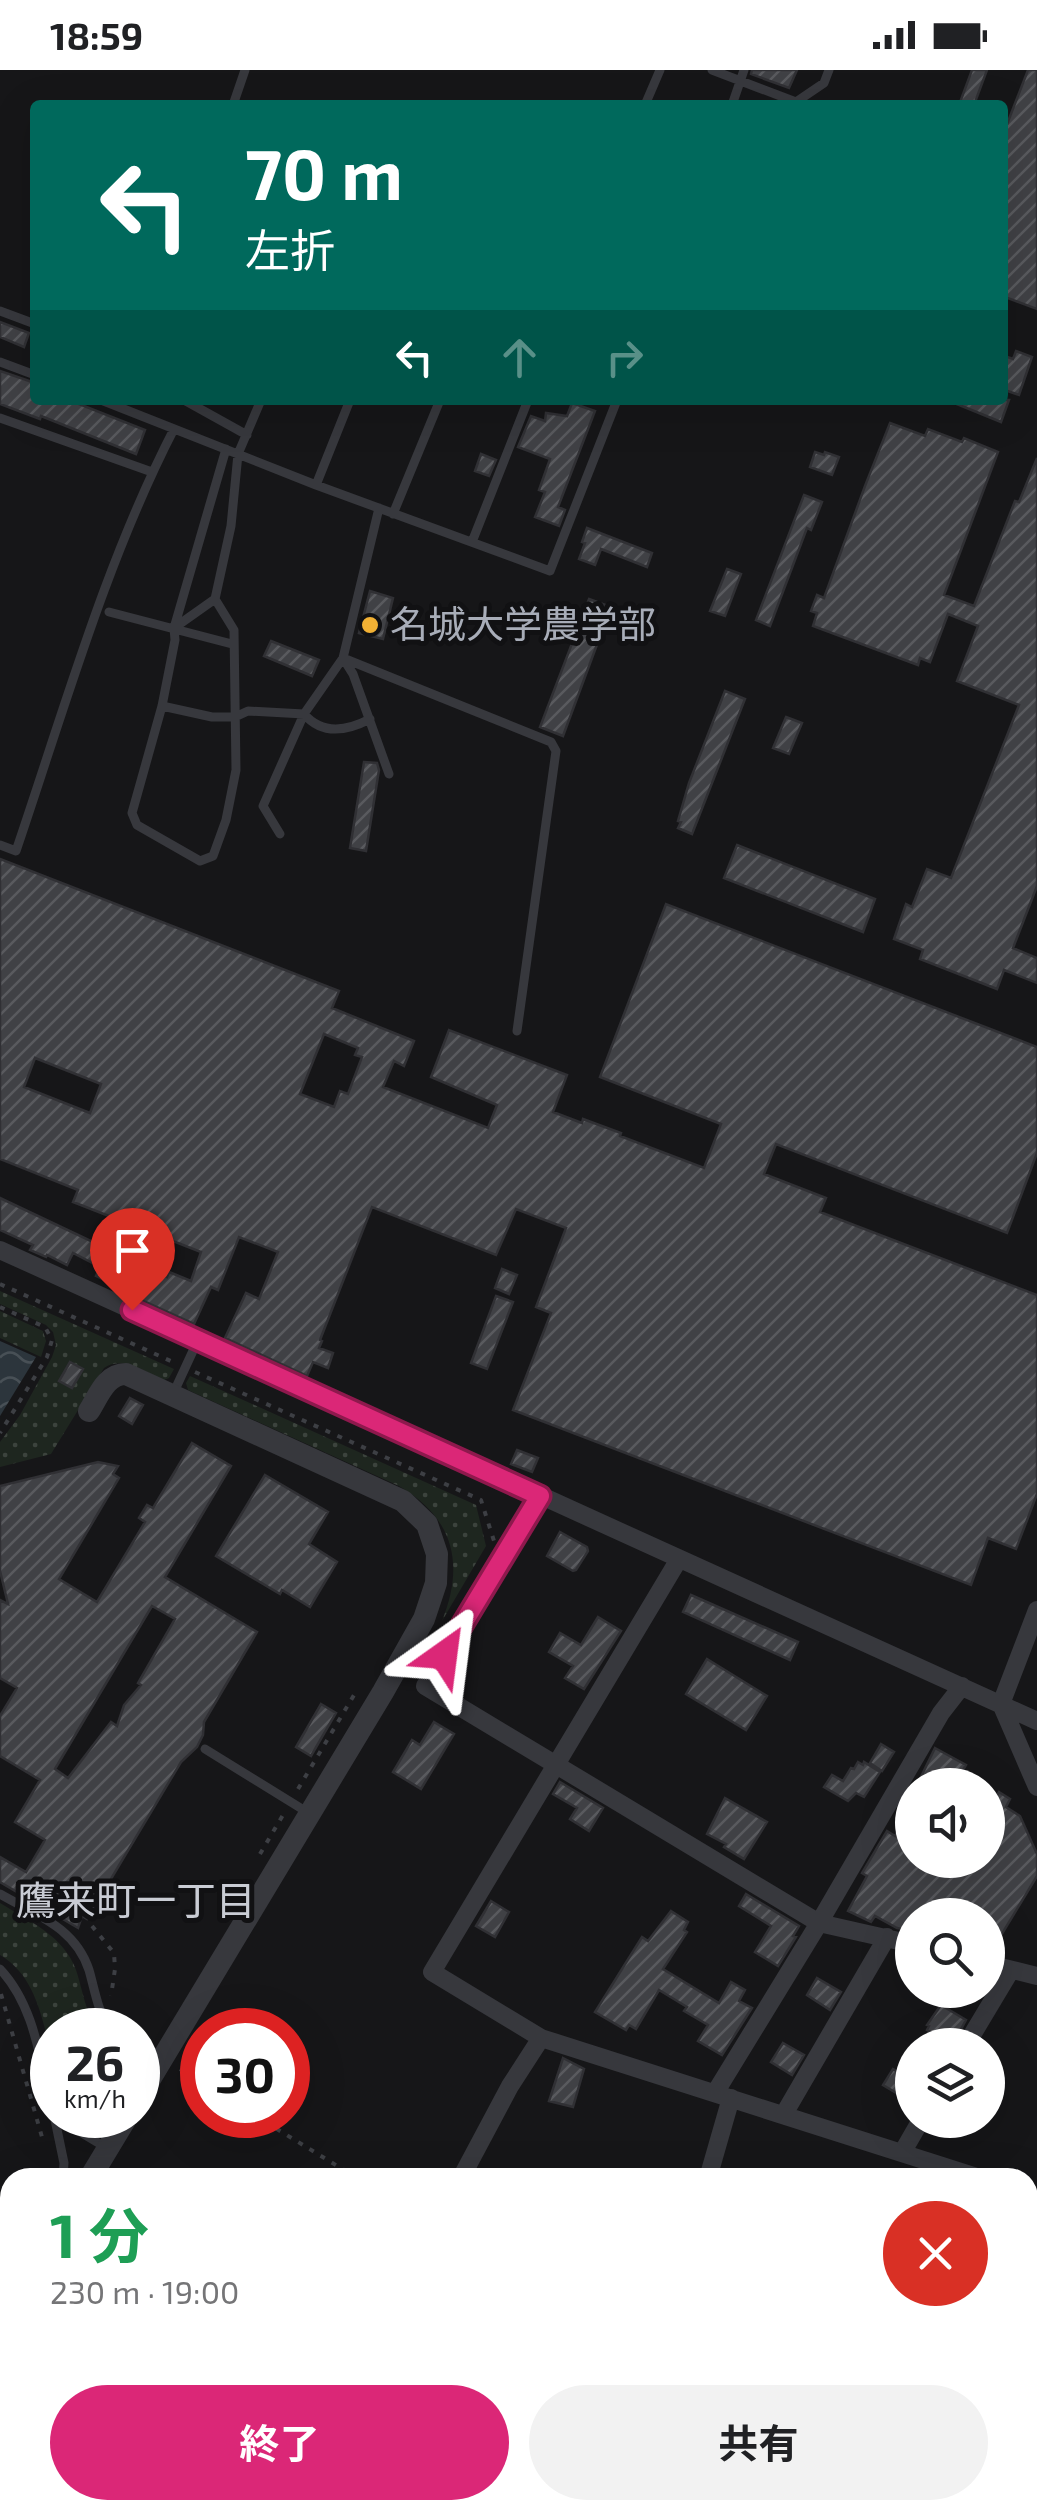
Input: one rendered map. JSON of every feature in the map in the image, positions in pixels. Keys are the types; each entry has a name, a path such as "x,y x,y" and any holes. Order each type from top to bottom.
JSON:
{"street":[{"path":"0,1250 1037,1720"},
{"path":"89,1411 108,1380 116,1374 126,1374 404,1501 427,1524 437,1554 436,1583 424,1619 300,1808 169,2066 160,2076"},
{"path":"540,1496 425,1686 819,1922 895,1940"},
{"path":"679,1559 432,1972 541,2038 949,2168"},
{"path":"1037,1610 1001,1704 1037,1787"},
{"path":"710,2168 724,2096 940,1712 962,1686"},
{"path":"784,2114 887,1938"},
{"path":"1005,1968 1037,1976"},
{"path":"976,2028 1011,1970"},
{"path":"466,2168 541,2038"},
{"path":"96,2168 114,2138"},
{"path":"902,2153 911,2138"}],"lane":[{"path":"235,100 245,70"},
{"path":"647,100 660,70"},
{"path":"712,70 742,76 792,100"},
{"path":"799,100 824,83 829,70"},
{"path":"734,100 742,76"},
{"path":"0,311 30,322"},
{"path":"0,362 30,373"},
{"path":"114,405 550,571 614,405"},
{"path":"193,405 246,435"},
{"path":"174,628 214,599 232,526 238,454 259,405"},
{"path":"316,485 348,405"},
{"path":"393,514 438,405"},
{"path":"472,542 526,405"},
{"path":"0,418 152,472"},
{"path":"0,844 16,850 98,609 152,472 174,429"},
{"path":"214,599 234,630 236,770 226,820 213,856 200,861 138,825 132,814 162,706 174,628 226,450"},
{"path":"280,834 263,806 304,714 342,658 380,508"},
{"path":"109,612 232,644"},
{"path":"342,658 353,674 389,774"},
{"path":"342,658 551,742 556,751 517,1031"},
{"path":"162,706 212,718 234,717 248,711 304,714 313,725 325,729 356,726 370,719"},
{"path":"172,1396 198,1340"},
{"path":"204,1749 300,1808"},
{"path":"0,1894 67,1932 74,1940 89,1970 99,2008"},
{"path":"0,1968 26,2006 30,2021"},
{"path":"160,2061 169,2066"},
{"path":"59,2138 64,2168"},
{"path":"92,2138 108,2148"}],"path":[{"path":"0,1284 481,1500 494,1542"},
{"path":"0,1307 45,1327 52,1340 47,1357 0,1433"},
{"path":"260,1854 300,1808 354,1695"},
{"path":"92,1926 114,1953 111,1999"},
{"path":"0,1992 46,2149"},
{"path":"169,2066 180,2072"},
{"path":"292,2138 341,2168"}],"shaded area":[{"path":"0,1291 174,1369 164,1380 126,1364 111,1364 104,1368 51,1454 0,1467 0,1442 20,1415 56,1345 53,1332 46,1325 0,1304"},
{"path":"0,1311 43,1331 46,1341 41,1357 0,1338"},
{"path":"190,1376 476,1505 486,1546 442,1621 453,1580 450,1544 443,1528 418,1499 399,1486 188,1390"},
{"path":"0,1903 44,1930 63,1948 76,1970 87,2008 39,2008 22,1974 0,1955"}],"water":[{"path":"0,1341 36,1357 0,1416"}],"building":[{"path":"752,70 797,70 789,88 751,74"},
{"path":"972,70 987,70 976,100 961,100"},
{"path":"1028,70 1037,70 1037,309 1008,298 1008,122"},
{"path":"0,322 29,333 24,347 0,337"},
{"path":"1016,351 1032,357 1019,395 1008,391 1008,357 1013,359"},
{"path":"0,371 30,381 30,405 82,405 145,430 136,454 0,404"},
{"path":"571,405 595,411 558,507 565,510 559,526 535,517 545,492 539,490 550,459 518,447 531,416 545,421 546,413 567,416"},
{"path":"959,405 1007,405 1001,422"},
{"path":"890,423 925,436 928,429 962,442 964,438 998,452 944,595 974,606 1015,501 1019,502 1037,458 1037,886 1013,948 1037,958 1037,983 1004,970 997,989 920,959 923,950 894,939 906,904 912,907 927,869 951,878 1019,705 957,681 978,626 948,614 930,662 920,658 918,665 813,626 817,613 811,611 817,595 824,598"},
{"path":"815,452 839,457 832,475 810,467"},
{"path":"481,454 496,460 489,476 475,471"},
{"path":"804,495 822,502 811,530 807,528 770,626 756,620"},
{"path":"587,528 652,553 647,567 601,549 595,565 579,559"},
{"path":"727,569 741,574 725,616 710,611"},
{"path":"370,591 393,598 383,639 359,633"},
{"path":"589,599 611,607 563,736 540,727"},
{"path":"271,641 319,660 312,676 264,656"},
{"path":"725,691 745,699 692,834 678,828 678,821"},
{"path":"786,717 802,723 789,754 773,748"},
{"path":"364,762 377,763 379,770 366,851 350,848"},
{"path":"737,845 875,899 863,932 724,878"},
{"path":"0,859 339,991 332,1008 414,1041 404,1066 394,1061 383,1087 488,1128 497,1105 431,1077 449,1030 567,1075 553,1112 621,1133 620,1136 704,1168 721,1124 600,1077 666,904 1037,1047 1037,1153 1007,1233 776,1144 764,1174 826,1198 820,1212 1037,1295 1037,1494 1016,1549 988,1538 971,1585 513,1410 551,1313 536,1307 566,1228 516,1209 496,1255 372,1207 320,1340 319,1348 333,1353 328,1368 313,1362 307,1376 225,1338 246,1293 259,1299 278,1252 239,1237 218,1290 211,1287 194,1324 96,1276 100,1267 73,1253 67,1265 30,1250 33,1245 0,1230 0,1198 167,1277 169,1272 191,1281 201,1252 73,1202 78,1190 0,1159","holes":["324,1034 358,1048 355,1055 362,1057 348,1094 340,1091 334,1107 300,1094","35,1058 101,1084 90,1113 24,1087"]},
{"path":"502,1269 517,1275 509,1294 495,1288"},
{"path":"496,1296 513,1302 487,1369 471,1363"},
{"path":"70,1362 83,1369 72,1388 59,1381"},
{"path":"130,1398 143,1405 132,1424 119,1416"},
{"path":"192,1443 231,1466 165,1577 257,1632 204,1722 197,1747 181,1762 78,1928 0,1882 0,1857 26,1872 45,1840 15,1822 40,1780 0,1756 0,1716 17,1688 0,1678 0,1600 8,1604 0,1571 0,1486 98,1462 118,1466 113,1474 119,1478 59,1579 97,1602 145,1522 139,1518 147,1505 153,1508","holes":["152,1606 175,1619 138,1683 141,1685 124,1705 117,1726 111,1722 68,1778 55,1769"]},
{"path":"517,1450 538,1458 532,1472 511,1464"},
{"path":"265,1475 328,1512 309,1544 337,1562 310,1607 216,1556"},
{"path":"560,1532 587,1547 576,1570 547,1556"},
{"path":"691,1595 798,1642 790,1660 683,1612"},
{"path":"598,1617 621,1631 584,1689 565,1678 573,1666 549,1652 560,1633 581,1645"},
{"path":"707,1659 767,1696 746,1730 686,1694"},
{"path":"321,1704 336,1713 311,1756 296,1747"},
{"path":"434,1722 454,1734 421,1789 393,1772 412,1740 420,1745"},
{"path":"881,1744 894,1752 882,1771 870,1763"},
{"path":"935,1748 966,1765 964,1768 925,1768"},
{"path":"858,1762 880,1772 864,1797 856,1793 848,1801 824,1787 832,1775 843,1781"},
{"path":"560,1782 603,1808 589,1831 570,1819 577,1808 553,1794"},
{"path":"1005,1796 1010,1799 1006,1807 1020,1816 1037,1854 1037,1876 1005,1929 1005,1898 895,1898 895,1927 875,1916 871,1922 848,1911 867,1876 862,1873 887,1831 895,1836 895,1878 1005,1878"},
{"path":"725,1798 767,1822 744,1859 707,1834"},
{"path":"746,1894 799,1926 778,1966 755,1952 771,1926 739,1906"},
{"path":"491,1901 509,1912 495,1937 476,1926"},
{"path":"671,1911 688,1922 684,1930 687,1932 663,1969 719,2003 731,1982 745,1990 739,2001 752,2008 722,2055 698,2041 708,2025 659,1990 636,2029 629,2025 626,2030 595,2012 642,1937 648,1941"},
{"path":"817,1978 841,1992 830,2010 807,1995"},
{"path":"939,2008 966,2020 962,2028 927,2025"},
{"path":"783,2043 804,2055 792,2075 771,2062"},
{"path":"563,2058 584,2069 573,2107 549,2101"},
{"path":"895,2070 895,2092 883,2085"}],"place":[{"name":"名城大学農学部","path":"370,625"}],"district":[{"name":"鷹来町一丁目","path":"136,1901"}],"route":[{"path":"132,1310 540,1496 444,1655"}]}
